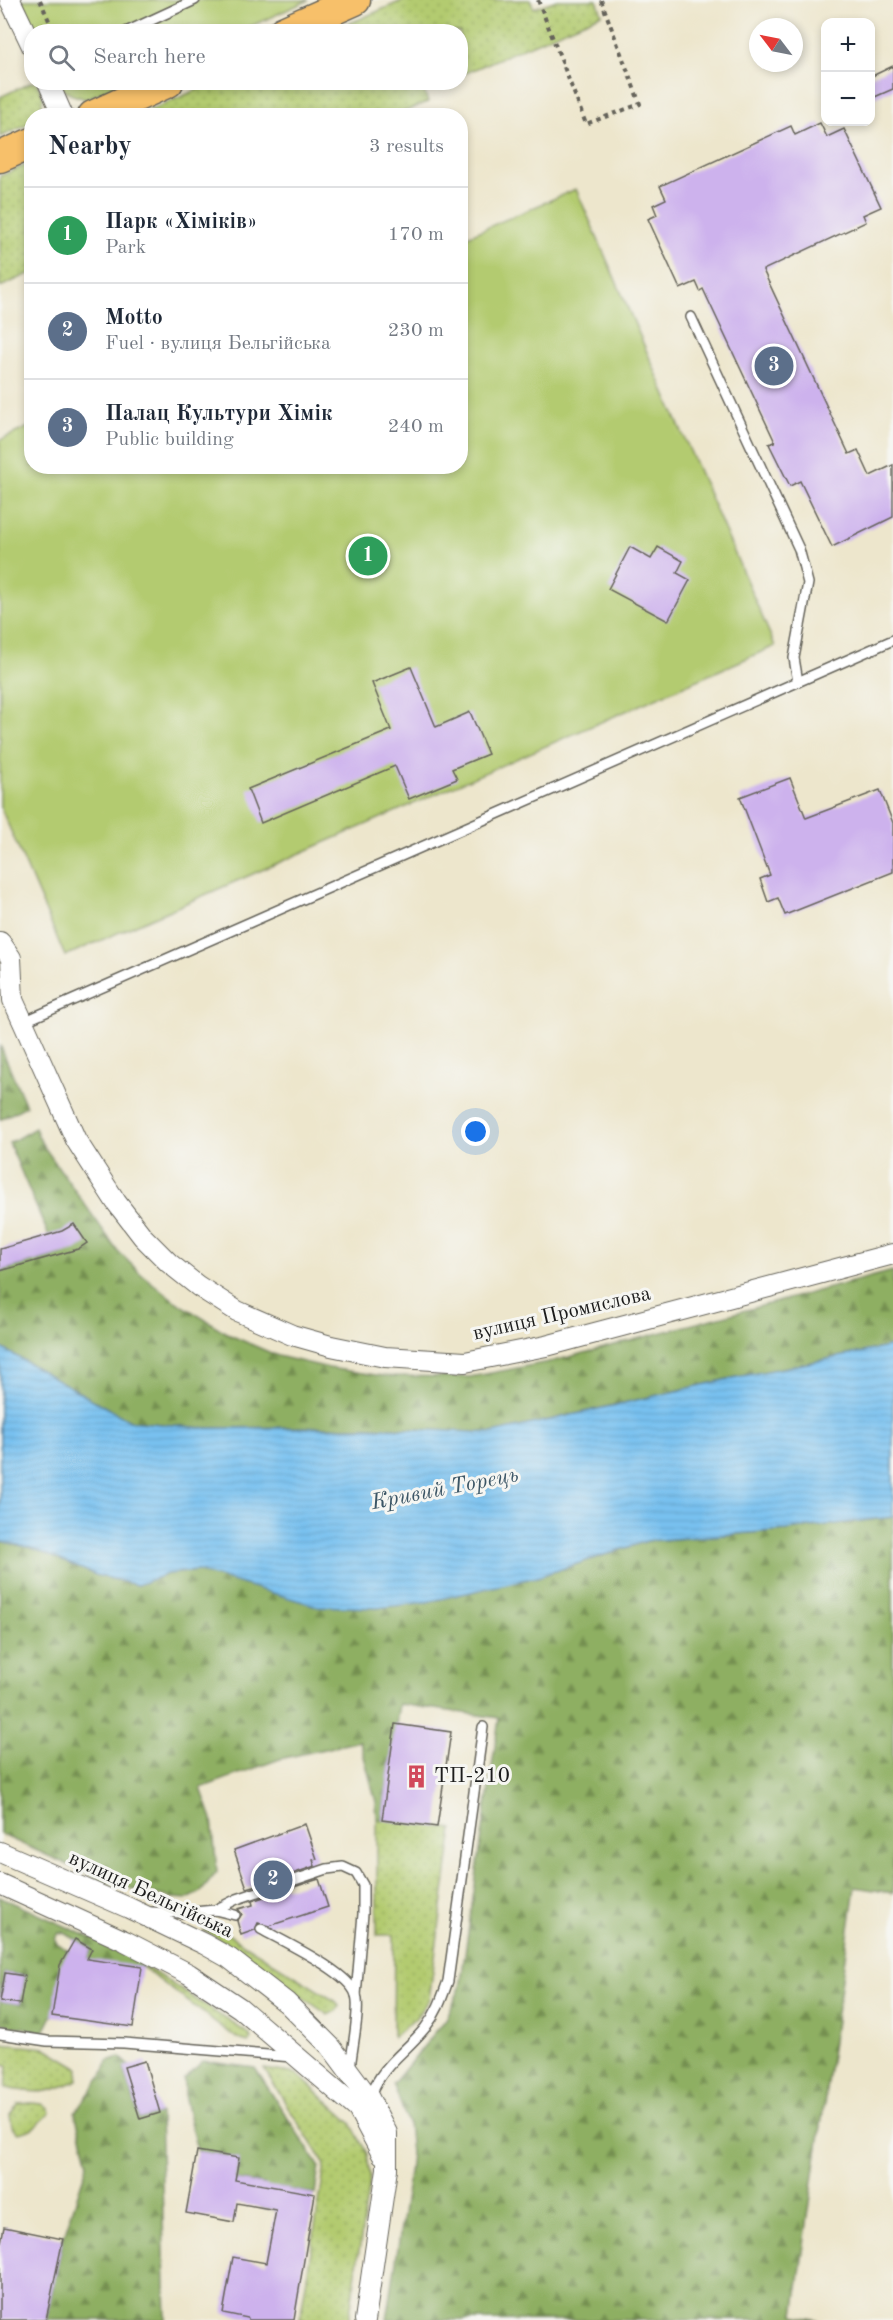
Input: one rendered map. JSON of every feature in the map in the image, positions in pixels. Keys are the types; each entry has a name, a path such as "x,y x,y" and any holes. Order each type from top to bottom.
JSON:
{"main road":[{"path":"300,24 350,1"},
{"path":"111,108 150,90"},
{"path":"0,157 24,146"}],"street":[{"path":"10,0 24,29"},
{"path":"52,90 59,108"},
{"path":"0,942 10,958 6,997"},
{"name":"вулиця Промислова","path":"6,997 23,1022 76,1140 116,1202 143,1237 169,1263 198,1286 237,1311 292,1335 385,1357 444,1361 476,1360 546,1346 893,1254"},
{"name":"вулиця Бельгійська","path":"0,1852 129,1908 204,1944 262,1982 287,2003 331,2047 369,2098 387,2133 387,2169 365,2320"},
{"name":"вулиця Бельгійська","path":"0,1884 125,1941 189,1974 240,2008 358,2109 379,2146 387,2169"}],"lane":[{"path":"143,24 195,0"},
{"path":"691,316 799,549 808,583 794,658 798,682"},
{"path":"23,1022 893,640"},
{"path":"369,2098 385,2068 425,2028 440,2005 448,1981 483,1727"},
{"path":"289,1882 327,1869 343,1867 356,1873 363,1885 363,1914 356,1995 357,2014 350,2072"},
{"path":"215,1910 237,1899 264,1890"},
{"path":"129,1908 160,1913 215,1910 235,1915"},
{"path":"261,1929 328,1967 345,1980 356,1995"},
{"path":"0,2034 46,2041 124,2043 298,2058"}],"path":[{"path":"40,0 50,24"},
{"path":"538,0 586,124 640,104 601,0"}],"green space":[{"path":"22,0 309,0 256,24 33,24"},
{"path":"404,0 530,0 534,8 557,0 597,0 602,14 468,72 468,24 348,24"},
{"path":"24,86 24,90 40,90 43,97 41,108 24,108 24,126 0,137 0,97"},
{"path":"64,90 106,90 86,99"},
{"path":"197,90 426,90 424,91 428,102 413,108 155,108"},
{"path":"24,166 24,276 0,287 0,176"},
{"path":"576,189 775,646 65,956 0,806 0,440 24,429 24,474 468,474 468,236"},
{"path":"0,1045 26,1106 0,1120"},
{"path":"35,1128 42,1144 117,1250 140,1273 175,1301 230,1335 278,1356 329,1368 383,1376 470,1377 554,1361 893,1271 893,1346 737,1377 493,1433 367,1427 203,1428 129,1421 0,1347 0,1271 57,1255 9,1143"},
{"path":"893,1517 893,1893 855,1887 794,2315 819,2320 387,2320 411,2153 408,2123 393,2084 446,2019 460,1988 499,1718 399,1704 382,1820 377,1819 376,1802 360,1741 280,1759 201,1788 212,1819 217,1872 201,1892 188,1899 172,1898 108,1883 0,1834 0,1541 32,1548 96,1575 137,1585 167,1574 197,1571 245,1583 537,1577 647,1541 786,1530"},
{"path":"377,1819 453,1829 429,1999 415,2019 393,2037 394,1935 377,1935"},
{"path":"0,1897 123,1952 143,1965 52,2016 44,2032 0,2023","holes":["63,1932 92,1949 81,1969 68,1950 57,1944 55,1939 59,1933","5,1973 25,1976 20,2004 0,2001"]},
{"path":"203,1930 226,1933 335,2001 339,2006 336,2011 328,2015 231,1946"},
{"path":"143,1965 249,2034 251,2038 249,2042 238,2039 142,1967"},
{"path":"0,2044 46,2048 79,2068 78,2080 43,2092 6,2088 8,2066 0,2065"},
{"path":"120,2057 130,2066 124,2068 140,2119 160,2113 166,2320 46,2320 63,2239 88,2163 75,2113 101,2077 108,2061"},
{"path":"203,2061 255,2068 319,2166 315,2194 280,2188 275,2210 260,2207 263,2184 235,2180 238,2158 197,2151 184,2095 184,2079"},
{"path":"264,2069 297,2074 351,2123 367,2154 370,2176 349,2320 300,2320 325,2165"},
{"path":"19,2104 42,2104 49,2109 50,2113 32,2128 18,2133 12,2127 10,2115"}],"water":[{"name":"Кривий Торець","path":"893,1346 893,1517 786,1530 647,1541 537,1577 427,1602 377,1608 317,1606 197,1571 167,1574 137,1585 96,1575 32,1548 0,1541 0,1347 130,1421 203,1428 367,1427 493,1433 737,1377"}],"building":[{"path":"893,66 893,89 875,97 875,75"},
{"path":"820,123 827,137 844,129 881,207 863,215 866,222 763,270 849,454 858,450 870,476 893,465 893,517 832,547 800,481 790,486 769,444 775,442 703,289 700,291 696,282 680,289 648,219 657,215 653,205 666,199 660,186 791,126 795,135"},
{"path":"630,547 651,559 658,547 683,561 677,573 690,580 668,621 608,589"},
{"path":"411,667 436,727 470,712 488,754 452,769 457,779 409,799 395,766 261,823 248,789 391,730 372,683"},
{"path":"790,778 806,818 880,790 893,823 893,872 785,915 778,898 768,902 760,879 770,875 740,797"},
{"path":"74,1224 87,1243 78,1249 0,1271 0,1249 62,1231"},
{"name":"ТП-210","path":"395,1724 451,1732 437,1827 382,1820"},
{"path":"305,1824 317,1859 313,1860 315,1866 286,1876 282,1884 291,1888 319,1879 328,1907 269,1926 258,1923 255,1930 241,1935 237,1921 242,1914 238,1909 253,1905 252,1901 267,1896 271,1888 265,1883 247,1888 234,1850"},
{"path":"75,1939 92,1949 87,1959 142,1967 133,2027 52,2016 60,1965"},
{"path":"5,1973 25,1976 20,2004 0,2001"},
{"path":"145,2061 160,2113 140,2119 124,2067"},
{"path":"197,2151 239,2158 235,2180 315,2194 294,2320 248,2320 248,2318 223,2313 233,2257 266,2263 276,2210 237,2203 234,2222 186,2213"},
{"path":"4,2227 63,2239 46,2320 0,2320 0,2247"}],"place":[{"name":"Палац Культури Хімік","path":"774,366"},
{"name":"Парк «Хіміків»","path":"368,556"},
{"name":"ТП-210","path":"416,1776"},
{"name":"Motto","path":"273,1880"}]}
